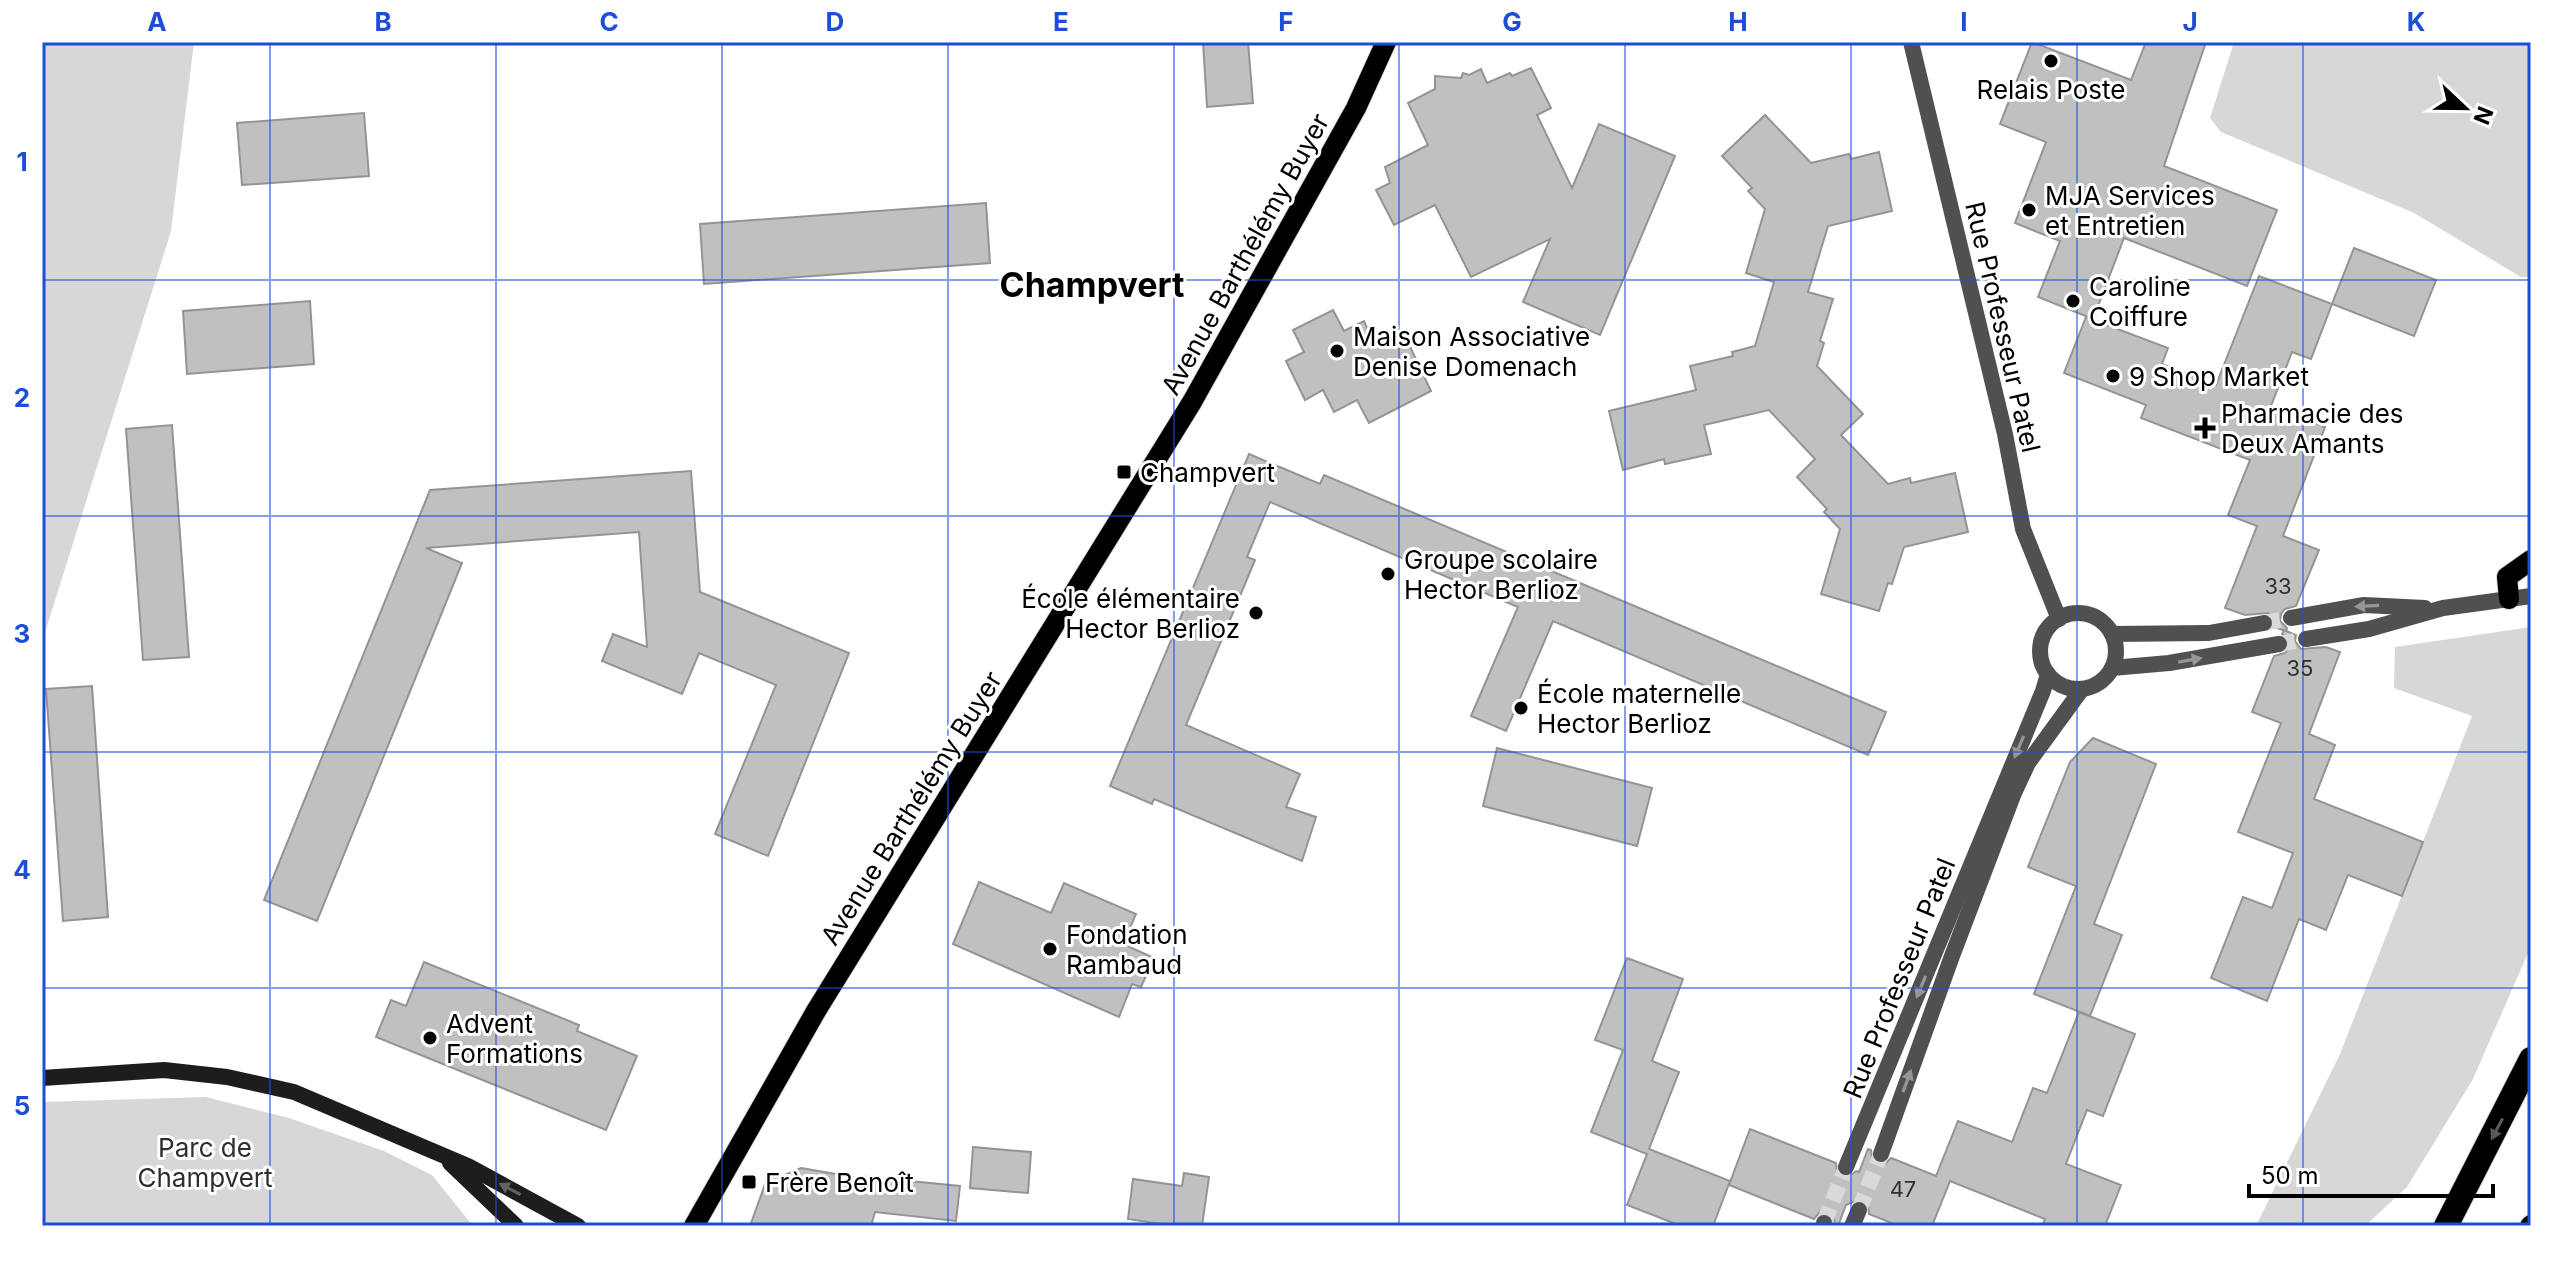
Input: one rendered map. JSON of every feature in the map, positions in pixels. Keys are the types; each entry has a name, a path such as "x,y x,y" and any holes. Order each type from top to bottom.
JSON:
{"highway":[{"path":"2446,1226 2531,1059"}],"main road":[{"name":"Avenue Barthélémy Buyer","path":"694,1226 810,1022 1199,391 1356,108 1386,42"},
{"path":"2509,599 2507,577 2531,560"}],"street":[{"name":"Rue Professeur Patel","path":"1911,42 2005,434 2023,529 2059,619"},
{"path":"2306,639 2369,629 2443,608 2531,596"},
{"path":"2291,618 2364,605 2443,608"},
{"path":"2082,613 2094,617 2112,634 2116,645 2112,668 2094,686 2069,688 2057,683 2048,674 2040,650 2049,627 2059,619 2082,613"},
{"path":"2112,634 2209,633 2264,623"},
{"path":"2112,668 2169,663 2279,644"},
{"name":"Rue Professeur Patel","path":"1846,1167 2048,674"},
{"name":"Rue Professeur Patel","path":"1881,1154 2014,793 2028,763 2082,689"},
{"path":"42,1078 164,1070 227,1077 294,1092 468,1166 578,1226"},
{"path":"440,1154 516,1226"}],"green space":[{"path":"42,42 194,42 171,231 42,642"},
{"path":"2234,42 2531,42 2531,277 2521,277 2414,213 2221,132 2210,118"},
{"path":"2531,627 2531,946 2473,1079 2407,1187 2365,1226 2256,1226 2340,1054 2472,716 2394,688 2395,647"},
{"name":"Parc de Champvert","path":"206,1097 289,1118 384,1151 432,1175 473,1226 42,1226 42,1102"}],"building":[{"path":"1203,42 1248,42 1253,103 1207,107"},
{"path":"2032,42 2131,80 2146,42 2206,42 2164,166 2277,210 2247,286 2124,238 2093,319 2038,297 2060,241 2015,223 2046,142 2000,124"},
{"path":"1531,68 1551,108 1537,115 1572,188 1599,124 1675,156 1600,335 1523,302 1550,239 1471,277 1435,205 1394,225 1376,190 1390,183 1385,167 1428,145 1408,103 1435,89 1435,76 1461,78 1463,73 1469,75 1481,69 1487,83"},
{"path":"364,113 369,176 242,185 237,123"},
{"path":"1765,115 1811,163 1849,154 1851,159 1879,152 1892,211 1828,226 1808,292 1833,299 1820,341 1824,343 1817,366 1863,414 1841,435 1888,484 1910,478 1911,483 1955,473 1968,532 1904,547 1879,611 1821,594 1840,529 1824,512 1827,509 1797,477 1815,459 1769,410 1704,425 1711,454 1665,464 1664,459 1623,470 1609,411 1696,390 1690,366 1733,356 1732,352 1755,346 1774,282 1746,273 1765,209 1748,191 1752,188 1722,156"},
{"path":"986,203 990,263 704,284 700,224"},
{"path":"2354,248 2436,280 2414,336 2332,304"},
{"path":"2259,276 2332,304 2311,359 2292,352 2271,406 2325,427 2283,536 2319,550 2296,606 2285,609 2281,614 2280,621 2287,628 2286,631 2274,627 2275,620 2268,613 2245,615 2225,608 2257,526 2228,515 2250,460 2141,418 2146,405 2064,373 2086,317 2168,348 2162,364 2216,385"},
{"path":"310,301 314,364 187,374 183,311"},
{"path":"1333,310 1344,331 1364,321 1373,341 1391,332 1406,338 1431,391 1369,423 1357,400 1334,412 1323,390 1305,400 1286,361 1304,352 1293,330"},
{"path":"172,425 189,657 143,660 126,429"},
{"path":"1249,454 1320,484 1324,475 1886,712 1868,755 1553,621 1506,731 1471,716 1518,607 1270,502 1247,557 1255,560 1186,725 1300,774 1286,807 1316,817 1302,861 1154,799 1152,804 1110,786"},
{"path":"691,471 700,592 849,653 768,856 715,834 776,685 699,653 682,694 602,661 613,634 647,647 639,532 426,548 462,563 317,921 264,900 430,490"},
{"path":"2284,630 2296,635 2295,641 2301,649 2326,647 2340,652 2309,734 2335,745 2314,799 2423,842 2402,896 2348,875 2326,930 2299,919 2267,1001 2211,978 2243,897 2272,908 2293,853 2238,832 2281,723 2252,712 2274,656 2285,653 2289,648 2290,641 2282,634"},
{"path":"92,686 108,917 63,921 46,689"},
{"path":"2093,738 2156,764 2094,924 2122,935 2090,1016 2034,994 2076,886 2028,867 2070,762"},
{"path":"1497,748 1652,788 1637,846 1483,806"},
{"name":"Fondation Rambaud","path":"979,882 1051,913 1064,883 1136,914 1123,944 1154,958 1141,987 1132,984 1119,1017 953,944"},
{"path":"1627,958 1683,979 1652,1061 1679,1072 1649,1149 1730,1181 1713,1226 1681,1226 1627,1205 1647,1154 1591,1132 1623,1050 1595,1040"},
{"path":"424,962 579,1025 577,1031 637,1056 606,1130 376,1037 391,1000 406,1006"},
{"path":"2079,1012 2135,1034 2103,1116 2087,1110 2066,1164 2121,1185 2105,1226 2042,1226 2045,1219 1950,1181 1932,1226 1899,1226 1869,1214 1868,1204 1859,1199 1846,1205 1838,1226 1835,1226 1834,1218 1829,1213 1819,1213 1814,1219 1729,1185 1750,1129 1836,1163 1837,1173 1847,1178 1859,1172 1868,1149 1877,1164 1884,1165 1891,1158 1936,1176 1958,1121 2012,1142 2033,1088 2047,1093"},
{"path":"973,1147 1031,1152 1028,1193 970,1188"},
{"path":"801,1168 859,1178 960,1186 956,1221 875,1212 871,1226 750,1226 769,1173 780,1177"},
{"path":"1184,1173 1209,1177 1202,1226 1174,1226 1128,1219 1133,1179 1182,1186"}],"tunnel":[{"path":"2264,623 2291,618"},
{"path":"2279,644 2306,639"},
{"path":"1859,1210 1881,1154"},
{"path":"1824,1223 1846,1167"}],"place":[{"name":"Relais Poste","path":"2051,61"},
{"name":"MJA Services et Entretien","path":"2029,210"},
{"name":"Caroline Coiffure","path":"2073,301"},
{"name":"Maison Associative Denise Domenach","path":"1337,351"},
{"name":"9 Shop Market","path":"2113,376"},
{"name":"Pharmacie des Deux Amants","path":"2205,428"},
{"name":"Champvert","path":"1124,472"},
{"name":"Groupe scolaire Hector Berlioz","path":"1388,574"},
{"name":"École élémentaire Hector Berlioz","path":"1256,613"},
{"name":"École maternelle Hector Berlioz","path":"1521,708"},
{"name":"Fondation Rambaud","path":"1050,949"},
{"name":"Advent Formations","path":"430,1038"},
{"name":"Frère Benoît","path":"749,1182"}],"district":[{"name":"Champvert","path":"1092,284"}]}
